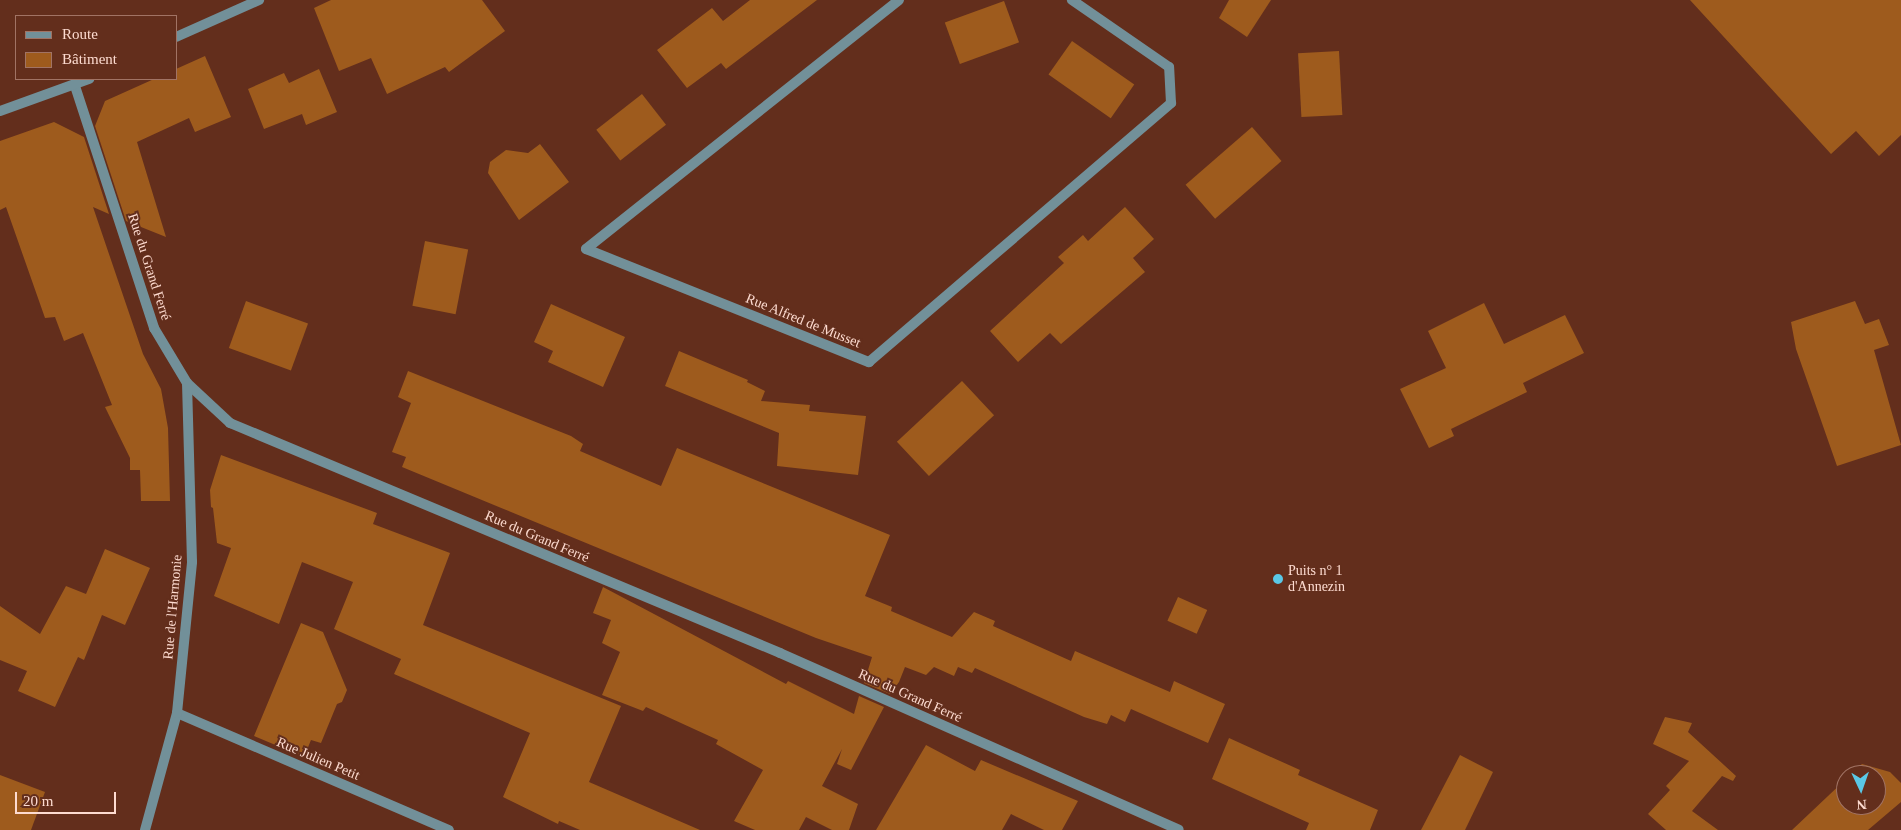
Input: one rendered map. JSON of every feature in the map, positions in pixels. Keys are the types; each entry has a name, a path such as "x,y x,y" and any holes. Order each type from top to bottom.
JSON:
{"street":[{"path":"178,36 259,0"},
{"name":"Rue Alfred de Musset","path":"899,0 586,249 869,362 1171,103 1169,67 1072,0"},
{"path":"0,111 75,86 87,80"},
{"name":"Rue du Grand Ferré","path":"75,86 154,328 187,383 230,423 780,653 1179,830"},
{"name":"Rue de l'Harmonie","path":"145,830 177,713 192,562 187,383"},
{"name":"Rue Julien Petit","path":"177,713 449,830"}],"building":[{"path":"331,0 482,0 505,31 449,72 445,67 387,94 371,58 339,71 314,8"},
{"path":"750,0 817,0 726,69 721,63 687,88 657,50 712,8 723,21"},
{"path":"1229,0 1271,0 1247,37 1219,18"},
{"path":"1690,0 1901,0 1901,135 1879,156 1856,131 1831,154"},
{"path":"1004,1 1019,42 960,64 945,23"},
{"path":"1072,41 1134,85 1111,118 1048,75"},
{"path":"1339,51 1342,115 1301,117 1298,53"},
{"path":"205,56 231,117 195,132 189,118 137,142 166,237 126,221 95,126 105,101 152,80 178,80 178,68"},
{"path":"319,69 337,112 306,125 302,114 264,129 248,89 284,73 289,83"},
{"path":"642,94 666,125 620,160 596,130"},
{"path":"54,122 84,137 109,214 93,207 143,354 161,389 168,428 170,501 141,501 140,470 130,470 130,458 105,407 112,405 83,333 64,341 55,317 45,318 6,207 0,210 0,141"},
{"path":"1252,127 1282,161 1215,219 1186,185"},
{"path":"540,144 569,182 519,220 488,173 490,162 506,150 528,153"},
{"path":"1125,207 1154,239 1133,258 1145,272 1061,344 1050,333 1018,362 990,331 1064,263 1058,257 1083,235 1088,241"},
{"path":"425,241 468,249 456,314 412,306"},
{"path":"246,301 308,324 291,371 229,348"},
{"path":"1855,301 1865,324 1879,319 1889,345 1874,350 1901,445 1837,466 1796,349 1791,322"},
{"path":"1484,303 1504,344 1565,315 1584,353 1523,383 1527,392 1451,429 1454,436 1429,448 1400,389 1446,368 1428,331"},
{"path":"551,304 625,337 603,387 548,362 553,351 534,342"},
{"path":"679,351 748,380 747,382 765,391 761,401 810,405 809,411 866,416 858,475 777,466 779,433 665,386"},
{"path":"408,371 571,436 583,444 580,451 661,486 677,448 890,535 865,596 892,607 891,611 952,637 974,612 995,621 993,626 1071,661 1075,651 1170,692 1174,681 1225,704 1208,743 1131,709 1125,722 1111,715 1107,724 1084,717 975,668 972,673 958,667 954,676 934,667 926,675 905,667 899,682 890,694 864,683 872,657 816,638 402,467 406,457 392,452 411,403 398,397"},
{"path":"962,381 994,415 929,476 897,442"},
{"path":"221,455 377,513 373,524 450,553 423,625 621,706 589,782 700,830 580,830 559,821 558,824 503,797 530,733 394,674 401,659 334,629 353,582 302,562 279,624 214,596 231,548 217,543 213,508 211,507 210,490"},
{"path":"105,549 150,568 125,625 102,615 84,660 78,657 55,707 18,691 27,671 0,660 0,606 40,634 66,586 86,594"},
{"path":"603,587 786,684 788,681 854,714 859,696 884,707 851,770 837,764 842,749 822,786 858,804 849,830 832,830 806,817 799,830 755,830 734,821 763,770 716,744 718,740 646,707 643,711 602,695 620,652 602,643 611,620 593,613"},
{"path":"1178,597 1207,610 1197,634 1167,621"},
{"path":"301,623 323,632 347,690 342,702 337,704 321,743 311,740 304,757 254,736"},
{"path":"1665,717 1692,723 1688,732 1736,776 1733,781 1722,776 1692,811 1718,830 1666,830 1648,814 1670,790 1666,786 1689,761 1653,744"},
{"path":"1229,738 1300,770 1298,775 1378,810 1370,830 1306,830 1309,823 1212,779"},
{"path":"926,745 975,771 981,760 1078,801 1062,830 1044,830 1011,814 1002,830 876,830"},
{"path":"1460,755 1493,772 1465,830 1421,830"},
{"path":"1886,771 1890,772 1901,783 1901,802 1886,815"},
{"path":"0,775 45,792 31,830 0,830"},
{"path":"1836,788 1836,815 1886,815 1868,830 1792,830"}],"place":[{"name":"Puits n° 1 d'Annezin","path":"1278,579"}]}
